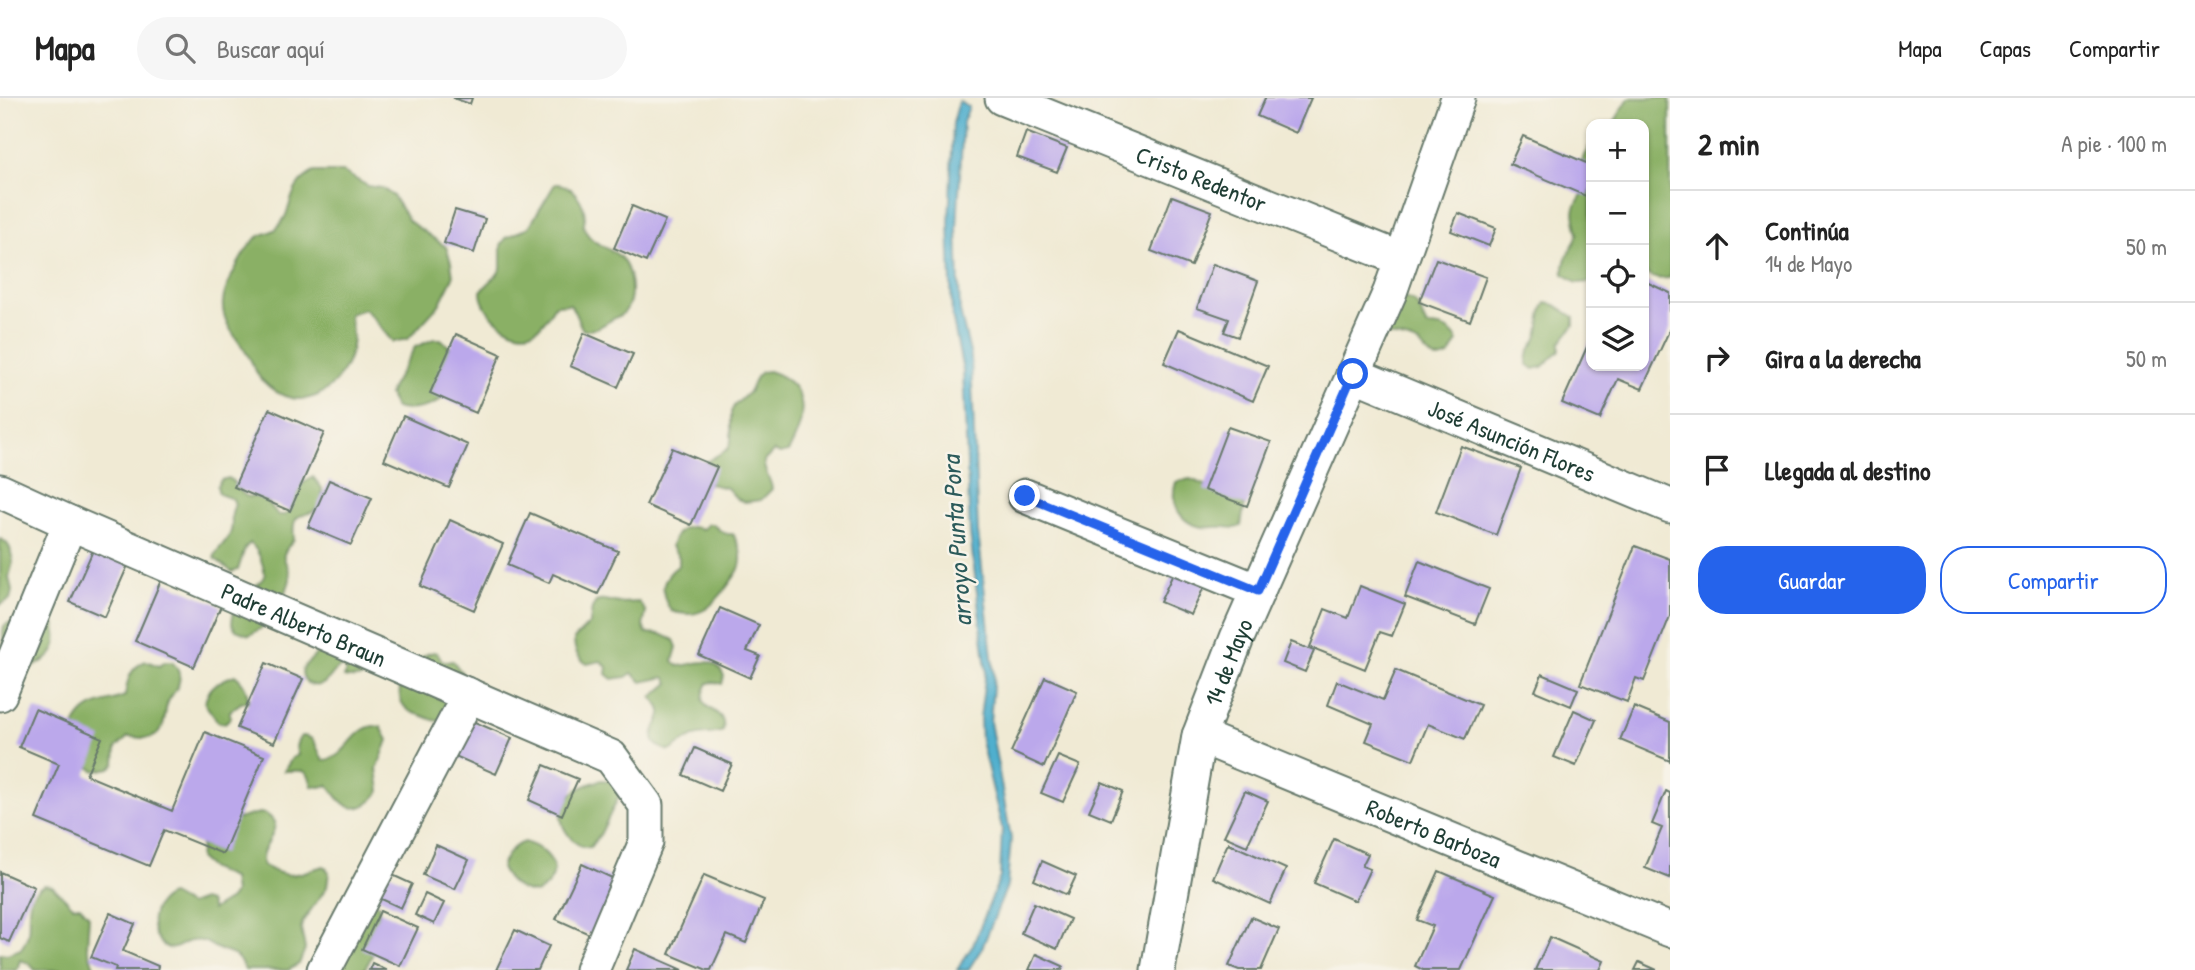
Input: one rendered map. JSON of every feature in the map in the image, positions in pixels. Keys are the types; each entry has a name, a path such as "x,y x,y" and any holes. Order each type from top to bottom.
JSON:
{"street":[{"name":"Cristo Redentor","path":"1002,98 1401,259"},
{"name":"14 de Mayo","path":"1158,970 1199,736 1237,638 1390,292 1458,98"},
{"name":"José Asunción Flores","path":"1353,374 1670,506"},
{"name":"Padre Alberto Braun","path":"0,491 611,757 646,805 646,842 592,970"},
{"path":"1025,496 1258,591"},
{"path":"0,694 70,523"},
{"path":"324,970 469,695"},
{"name":"Roberto Barboza","path":"1199,736 1670,930"}],"green space":[{"path":"1629,98 1670,98 1670,278 1659,279 1649,275 1649,119 1616,119"},
{"path":"1586,152 1586,282 1577,283 1564,274 1564,268 1578,234 1574,213 1583,193 1583,157"},
{"path":"314,172 343,172 368,186 382,188 393,196 409,221 446,247 453,277 439,305 408,339 393,342 364,309 349,314 352,346 340,376 318,395 305,399 291,398 277,392 263,381 227,323 223,302 231,277 248,248 258,237 277,228 287,213 298,185"},
{"path":"555,184 567,186 580,199 585,217 584,226 590,238 621,258 631,283 629,304 622,314 593,329 583,330 570,304 555,305 538,328 529,332 510,330 493,317 482,300 481,291 501,268 501,245 506,238 529,227"},
{"path":"1399,297 1416,304 1427,326 1452,333 1458,341 1450,355 1434,358 1413,341 1384,335"},
{"path":"1546,303 1555,305 1574,317 1574,325 1560,343 1560,350 1542,367 1534,369 1528,365 1528,354 1538,337 1541,313"},
{"path":"441,339 452,349 443,397 434,404 420,408 395,408 389,395 392,387 415,347"},
{"path":"769,371 783,377 799,394 799,428 788,452 780,454 774,451 764,461 772,489 761,500 745,502 737,499 727,488 705,483 704,463 728,449 731,441 731,412 734,406 750,391 761,372"},
{"path":"313,477 322,488 322,501 316,510 301,515 295,521 294,539 284,556 290,578 284,594 264,627 249,635 236,630 232,624 235,608 265,576 264,568 250,543 245,548 238,570 232,572 214,558 230,534 235,505 233,499 219,494 217,486 221,480 229,478 246,496 264,498 278,515 285,515 290,511 294,489"},
{"path":"1190,479 1242,500 1244,507 1241,526 1203,527 1188,522 1175,505 1174,490 1176,482"},
{"path":"708,524 733,534 741,553 740,567 723,592 705,610 690,614 671,611 663,586 668,575 679,565 679,557 671,546 673,540 679,531 687,527 703,529"},
{"path":"0,539 10,548 13,562 9,577 12,591 10,599 0,605"},
{"path":"604,600 619,603 639,602 646,612 643,626 646,633 661,634 674,640 677,647 673,661 678,666 710,662 720,669 724,676 722,684 708,683 703,701 720,716 723,731 691,737 670,751 655,742 653,737 661,711 652,697 669,683 665,677 642,682 632,673 626,677 612,679 606,674 607,667 601,661 587,664 576,651 574,639 590,623 592,608 596,602"},
{"path":"49,612 56,634 53,651 48,658 31,668 23,666 12,658 5,648 4,626 17,618"},
{"path":"323,638 378,668 366,676 353,678 344,677 346,670 341,666 323,684 307,683 302,670 316,654"},
{"path":"437,653 443,662 453,661 462,673 441,721 408,710 400,693 406,673 423,656"},
{"path":"146,661 159,666 164,662 172,662 179,673 178,685 168,702 161,729 151,737 128,737 116,748 115,764 110,768 95,771 89,767 74,726 90,708 125,696 133,671"},
{"path":"235,675 245,686 248,701 230,711 230,718 225,723 218,722 205,704 206,698 215,685"},
{"path":"373,726 381,727 388,740 377,769 380,791 373,800 363,806 347,806 328,785 312,786 305,772 284,771 292,758 298,755 296,745 301,736 313,741 323,760 331,759 359,733"},
{"path":"602,780 610,781 620,794 600,835 590,847 584,847 569,836 561,813 571,795"},
{"path":"259,813 268,816 275,824 264,849 263,866 287,875 324,866 329,872 327,887 303,921 301,928 305,949 299,964 288,970 245,970 236,956 202,941 191,941 173,948 166,947 155,935 153,927 154,911 158,904 171,895 189,905 202,900 209,902 212,910 230,899 234,893 232,878 211,869 199,858 201,843 230,821"},
{"path":"524,842 542,851 552,863 552,878 537,893 516,886 507,879 501,868 510,852"},
{"path":"44,885 52,886 73,906 80,906 89,916 87,946 95,970 35,970 29,963 20,960 17,970 0,970 0,953 7,954 21,949 25,942 30,900 37,889"},
{"path":"367,899 379,905 377,939 369,962 364,970 330,970"}],"water":[{"path":"959,101 969,107 963,122 957,228 960,311 971,357 978,532 994,674 990,722 1011,839 1007,886 982,948 968,970 957,970 973,945 1000,877 1002,828 981,741 980,718 986,670 970,533 963,371 952,315 949,224 953,123"}],"building":[{"path":"453,98 472,98 470,104"},
{"path":"1265,98 1311,98 1296,133 1257,116"},
{"path":"1026,132 1067,148 1057,172 1017,157"},
{"path":"1523,136 1586,163 1586,196 1510,164"},
{"path":"1172,196 1212,211 1191,266 1151,251"},
{"path":"632,206 665,220 646,262 614,248"},
{"path":"455,210 485,219 474,253 444,243"},
{"path":"1458,213 1496,228 1489,246 1451,231"},
{"path":"1436,259 1486,277 1470,321 1419,302"},
{"path":"1213,264 1258,281 1238,337 1224,332 1229,319 1197,308"},
{"path":"1649,283 1670,293 1670,329 1642,389 1618,379 1600,419 1562,403 1586,349 1586,371 1649,371"},
{"path":"1179,329 1268,366 1253,401 1164,363"},
{"path":"584,333 633,354 618,387 570,366"},
{"path":"456,334 501,354 476,413 430,393"},
{"path":"269,409 324,433 290,511 234,487"},
{"path":"403,416 468,445 449,488 384,460"},
{"path":"1228,427 1271,442 1247,506 1204,490"},
{"path":"1461,446 1521,468 1496,535 1436,512"},
{"path":"672,448 717,467 691,525 646,505"},
{"path":"329,480 372,498 351,545 308,527"},
{"path":"530,513 618,551 598,594 553,574 549,583 507,565"},
{"path":"450,520 503,544 474,610 420,586"},
{"path":"1635,546 1670,559 1670,616 1644,681 1636,678 1627,702 1580,684"},
{"path":"94,548 129,563 105,617 70,602"},
{"path":"1419,561 1489,589 1475,624 1405,597"},
{"path":"1178,563 1209,576 1191,615 1160,602"},
{"path":"161,580 221,606 194,667 135,641"},
{"path":"1360,586 1405,604 1392,636 1380,632 1365,669 1310,647 1325,609 1348,618"},
{"path":"720,608 759,625 747,651 760,656 750,678 699,655"},
{"path":"1291,642 1314,651 1305,672 1283,663"},
{"path":"266,663 303,679 274,743 237,728"},
{"path":"1396,670 1480,705 1465,739 1428,724 1413,760 1366,741 1373,724 1328,705 1337,681 1383,700"},
{"path":"1542,674 1578,689 1571,706 1535,691"},
{"path":"1045,677 1077,691 1044,767 1011,752"},
{"path":"1634,707 1670,722 1670,761 1620,740"},
{"path":"35,709 102,738 86,775 172,811 205,732 264,756 223,854 164,830 149,866 36,819 59,764 19,747"},
{"path":"1574,710 1596,720 1576,766 1554,757"},
{"path":"470,720 512,738 496,774 455,756"},
{"path":"695,748 732,764 720,791 683,775"},
{"path":"1058,756 1080,765 1063,802 1041,793"},
{"path":"544,765 578,779 562,815 529,800"},
{"path":"1102,782 1123,791 1111,820 1089,811"},
{"path":"1245,791 1268,801 1247,846 1224,836"},
{"path":"1666,791 1670,793 1670,878 1645,868 1662,828 1652,824"},
{"path":"1334,839 1368,854 1362,866 1370,869 1355,901 1314,883"},
{"path":"1228,843 1286,869 1270,904 1213,878"},
{"path":"436,845 469,860 455,889 423,875"},
{"path":"1042,861 1076,876 1067,895 1034,880"},
{"path":"582,864 623,883 598,938 556,919"},
{"path":"1439,871 1495,895 1461,970 1423,970 1415,966 1433,926 1417,920"},
{"path":"0,872 34,887 9,942 0,938"},
{"path":"388,873 412,884 401,908 377,897"},
{"path":"704,875 764,900 746,943 727,935 711,970 669,954"},
{"path":"425,894 444,903 434,924 415,915"},
{"path":"1034,903 1070,919 1057,949 1021,933"},
{"path":"380,911 418,928 400,966 362,949"},
{"path":"110,913 135,924 123,951 158,966 157,970 115,970 116,967 91,957"},
{"path":"1251,917 1279,929 1261,970 1239,970 1229,966"},
{"path":"515,930 549,946 538,970 496,970"},
{"path":"1550,937 1604,961 1600,970 1535,970"},
{"path":"635,949 683,970 626,970"},
{"path":"1036,954 1063,966 1062,970 1029,970"},
{"path":"1639,962 1657,970 1635,970"},
{"path":"372,963 387,970 369,970"}],"route":[{"path":"1025,496 1258,591 1353,374"}],"water label":[{"name":"arroyo Punta Pora","path":"956,541"}]}
